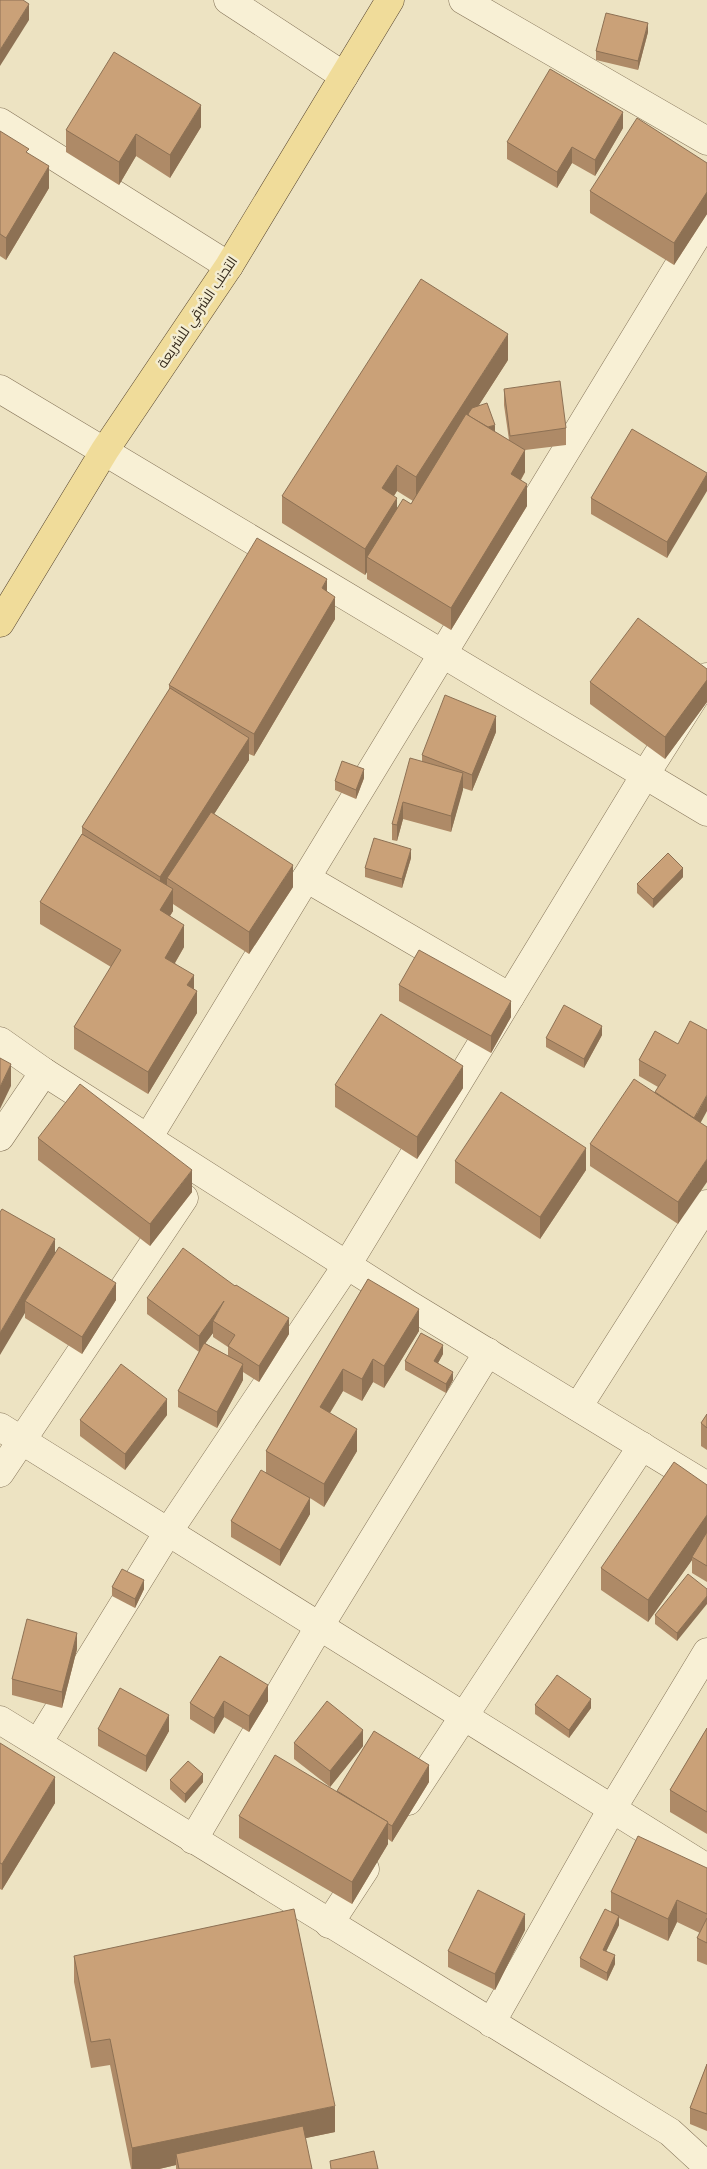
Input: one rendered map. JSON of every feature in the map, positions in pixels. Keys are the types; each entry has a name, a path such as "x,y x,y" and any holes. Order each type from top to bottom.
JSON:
{"main road":[{"name":"التجنب الشرقي للشريعة","path":"0,623 105,450 229,266 390,0"}],"street":[{"path":"228,0 344,76"},
{"path":"463,0 707,141"},
{"path":"0,122 229,266"},
{"path":"148,1138 707,219"},
{"path":"0,389 105,450 707,812"},
{"path":"38,1743 168,1532 347,1265 645,775 707,677"},
{"path":"306,878 510,997"},
{"path":"0,1041 44,1072 347,1265 707,1486"},
{"path":"0,1138 44,1072"},
{"path":"0,1473 10,1433 201,1172"},
{"path":"578,1407 707,1204"},
{"path":"192,1840 319,1627 488,1352"},
{"path":"10,1433 707,1868"},
{"path":"393,1824 642,1446"},
{"path":"491,2023 612,1809 707,1652"},
{"path":"0,1720 192,1840 670,2132 707,2166"},
{"path":"329,1924 377,1849"}],"building":[{"path":"0,0 23,0 29,4 0,50"},
{"path":"606,13 648,23 638,61 596,51"},
{"path":"114,52 201,105 170,155 136,134 119,162 66,130"},
{"path":"550,69 623,112 595,160 572,147 557,172 507,142"},
{"path":"637,118 707,163 707,192 674,243 590,191"},
{"path":"0,131 29,149 26,152 49,166 6,238 0,234"},
{"path":"421,279 508,334 416,477 397,465 382,488 397,498 365,549 282,496"},
{"path":"560,381 566,428 510,436 504,389"},
{"path":"487,403 495,425 488,427 468,414 472,408"},
{"path":"466,414 525,450 511,474 527,484 451,608 367,557 403,499 411,504"},
{"path":"632,429 707,473 667,542 591,498"},
{"path":"257,538 327,579 322,588 335,597 254,734 169,685"},
{"path":"638,618 707,669 707,680 665,737 590,682"},
{"path":"170,688 249,738 160,877 82,827"},
{"path":"445,695 496,716 472,775 422,755"},
{"path":"410,758 463,773 451,816 403,802 397,825 392,824"},
{"path":"342,761 364,769 356,790 335,781"},
{"path":"211,812 293,865 249,932 167,878"},
{"path":"82,834 173,889 160,910 184,925 165,958 194,975 187,985 197,991 148,1072 74,1027 121,950 40,902"},
{"path":"374,838 411,849 402,879 365,868"},
{"path":"668,853 683,868 653,899 637,884"},
{"path":"419,950 511,1001 491,1036 399,985"},
{"path":"564,1005 602,1026 584,1059 546,1038"},
{"path":"381,1014 463,1066 417,1137 335,1085"},
{"path":"690,1021 707,1030 707,1095 694,1118 655,1092 666,1075 639,1060 655,1031 678,1044"},
{"path":"0,1058 11,1064 0,1087"},
{"path":"634,1079 707,1127 707,1159 678,1202 590,1144"},
{"path":"80,1084 192,1170 150,1224 38,1138"},
{"path":"501,1092 586,1148 540,1217 455,1161"},
{"path":"2,1209 55,1239 0,1333 0,1212"},
{"path":"59,1247 116,1283 82,1337 25,1301"},
{"path":"183,1248 235,1286 289,1318 259,1366 228,1346 235,1335 213,1321 224,1301 199,1336 147,1298"},
{"path":"368,1279 419,1309 384,1366 373,1359 362,1379 343,1369 320,1407 357,1429 324,1484 266,1451"},
{"path":"421,1333 443,1345 434,1361 453,1372 446,1384 405,1361"},
{"path":"204,1343 243,1364 217,1412 178,1391"},
{"path":"121,1364 167,1399 125,1454 80,1420"},
{"path":"707,1414 707,1428 701,1423"},
{"path":"674,1462 707,1485 707,1515 648,1600 601,1568"},
{"path":"261,1470 310,1498 280,1550 231,1521"},
{"path":"707,1532 707,1566 692,1557"},
{"path":"122,1569 144,1580 135,1599 112,1587"},
{"path":"688,1574 707,1589 707,1596 677,1633 655,1615"},
{"path":"27,1619 77,1633 62,1692 12,1679"},
{"path":"220,1656 268,1685 249,1716 224,1701 214,1718 190,1703"},
{"path":"557,1675 591,1699 569,1730 535,1705"},
{"path":"120,1688 169,1715 146,1756 98,1729"},
{"path":"327,1701 363,1730 330,1771 294,1743"},
{"path":"707,1728 707,1812 670,1790"},
{"path":"374,1731 429,1765 392,1826 337,1791"},
{"path":"0,1743 55,1777 2,1864 0,1863"},
{"path":"275,1755 388,1822 352,1882 239,1816"},
{"path":"188,1761 203,1774 185,1794 170,1780"},
{"path":"638,1836 707,1868 707,1914 677,1900 668,1919 611,1892"},
{"path":"478,1890 525,1914 495,1974 448,1951"},
{"path":"294,1909 335,2106 132,2148 110,2039 91,2042 74,1956"},
{"path":"605,1909 619,1916 603,1950 615,1955 607,1973 580,1958"},
{"path":"707,1918 707,1943 697,1938"},
{"path":"707,2064 707,2114 690,2108"},
{"path":"303,2126 312,2169 179,2169 176,2154"},
{"path":"374,2151 378,2169 331,2169 330,2161"}]}
